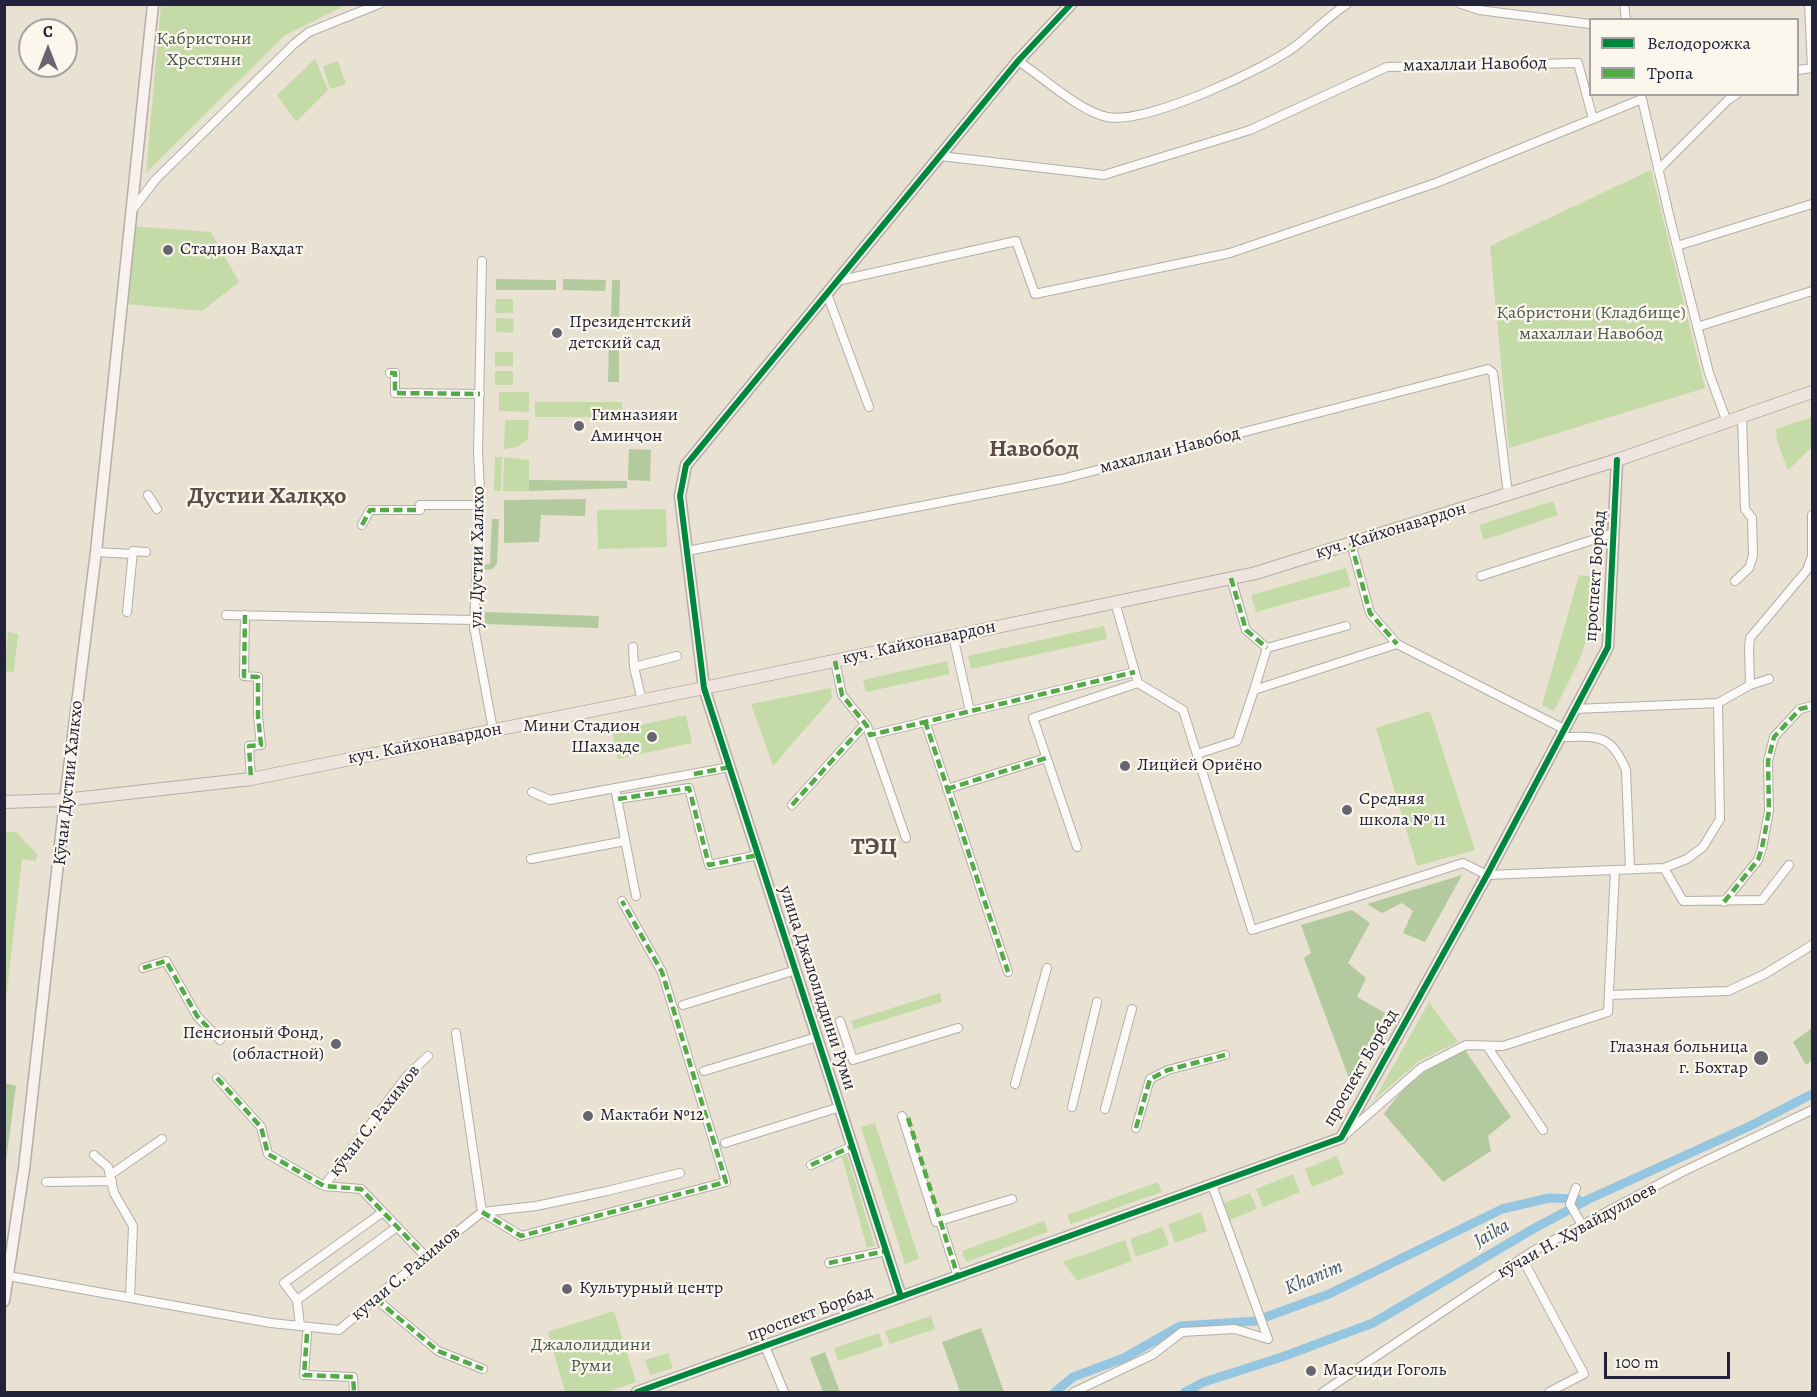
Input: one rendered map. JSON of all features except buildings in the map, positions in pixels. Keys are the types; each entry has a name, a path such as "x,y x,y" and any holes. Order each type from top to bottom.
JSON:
{"main road":[{"name":"куч. Кайхонавардон","path":"4,802 65,800 251,779 704,688 1256,573 1617,460 1812,392"}],"street":[{"name":"Кӯчаи Дустии Халкхо","path":"4,1301 24,1169 65,800 96,552 124,264 153,4"},
{"path":"130,213 156,179 294,44 309,32 379,4"},
{"name":"улица Джалолиддини Руми","path":"901,1297 704,688 680,496 686,465 1018,61 1071,4"},
{"path":"1018,61 1090,111 1108,117 1133,116 1188,100 1263,64 1296,46 1347,4"},
{"path":"1809,4 1812,68"},
{"path":"1462,5 1479,10 1589,24"},
{"name":"махаллаи Навобод","path":"940,156 1104,175 1250,130 1387,67 1578,63 1593,119"},
{"path":"1658,170 1734,96"},
{"path":"837,281 1016,241 1035,294 1230,254 1436,183 1642,99 1709,373 1727,422"},
{"path":"1677,246 1812,204"},
{"name":"ул. Дустии Халкхо","path":"482,261 479,505 474,620 493,730"},
{"path":"1697,327 1812,291"},
{"path":"826,294 868,407"},
{"name":"махаллаи Навобод","path":"687,551 1062,479 1488,369 1493,373 1509,494"},
{"path":"390,373 395,373 395,393 480,394"},
{"path":"1735,581 1749,568 1753,556 1752,518 1745,509 1742,417"},
{"name":"проспект Борбад","path":"637,1392 1341,1138 1487,874 1608,647 1617,460"},
{"path":"148,495 156,509"},
{"path":"362,525 370,510 479,505"},
{"path":"1750,685 1750,638 1807,570 1812,556 1812,515"},
{"path":"1481,576 1614,533"},
{"path":"1352,543 1370,613 1397,644 1562,733 1597,737 1613,745 1626,770 1630,868"},
{"path":"127,612 132,551 146,552"},
{"path":"96,552 132,554"},
{"path":"1231,578 1246,630 1267,648"},
{"path":"1115,602 1138,683 1183,710 1252,930 1463,862 1487,874 1665,868 1687,859 1703,847 1720,819 1718,703"},
{"path":"225,615 474,620"},
{"path":"245,615 244,676 258,678 261,745 249,746 251,779"},
{"path":"1267,648 1346,626"},
{"path":"953,636 970,711"},
{"path":"1254,690 1397,644"},
{"path":"633,647 634,667 642,700"},
{"path":"1197,754 1237,741 1267,648"},
{"path":"634,667 677,656"},
{"path":"835,661 842,695 865,723 906,838"},
{"path":"870,735 1135,672"},
{"path":"1574,709 1718,703 1750,685 1769,679"},
{"path":"1077,847 1033,718 1138,683"},
{"path":"1724,902 1758,860 1762,848 1769,811 1768,761 1774,737 1800,709 1812,706"},
{"path":"925,721 1008,972"},
{"path":"792,805 865,723"},
{"path":"947,789 1046,758"},
{"path":"532,792 550,800 730,767"},
{"path":"615,788 636,896"},
{"path":"618,799 689,788 709,865 758,855"},
{"path":"531,859 625,841"},
{"path":"1665,868 1683,901 1724,902 1762,900 1790,866"},
{"path":"1341,1138 1421,1068 1466,1046 1503,1046 1608,1012 1615,870"},
{"path":"482,1212 522,1236 726,1182 662,972 622,901"},
{"path":"1609,994 1728,991 1765,975 1812,945"},
{"path":"143,968 166,961 197,1016 220,1040"},
{"path":"1015,1084 1047,968"},
{"path":"683,1005 796,970"},
{"path":"1072,1107 1097,1002"},
{"path":"1105,1109 1132,1009"},
{"path":"840,1021 853,1060 958,1028"},
{"path":"456,1033 482,1212"},
{"path":"704,1071 817,1036"},
{"path":"1487,1046 1543,1130"},
{"path":"1136,1128 1150,1079 1168,1070 1225,1055"},
{"name":"кӯчаи С. Рахимов","path":"324,1186 406,1077 428,1056"},
{"path":"217,1078 261,1127 268,1155 324,1186 361,1189 426,1257"},
{"path":"725,1143 840,1107"},
{"name":"кӯчаи Н. Ҳувайдуллоев","path":"1323,1392 1522,1258 1680,1173 1812,1110"},
{"path":"905,1117 958,1277"},
{"path":"46,1182 111,1178 162,1139"},
{"path":"811,1166 853,1146"},
{"path":"94,1155 108,1167 114,1193 133,1226 130,1298"},
{"path":"482,1212 536,1206 680,1173"},
{"path":"1074,1392 1152,1354 1182,1332 1235,1329 1268,1339 1212,1185"},
{"path":"1576,1188 1570,1204 1582,1225"},
{"path":"940,1221 1012,1199"},
{"path":"300,1326 297,1300 284,1283 383,1212"},
{"name":"кучаи С. Рахимов","path":"8,1276 271,1323 339,1330 387,1288 482,1212"},
{"path":"297,1300 397,1227"},
{"path":"829,1263 886,1251"},
{"path":"1522,1258 1584,1374 1550,1392"},
{"path":"376,1299 438,1350 483,1369"},
{"path":"307,1334 304,1375 353,1377 354,1392"},
{"path":"765,1346 784,1392"}],"green space":[{"name":"Қабристони Хрестяни","path":"161,4 346,5 284,36 146,173"},
{"path":"315,59 328,90 296,122 277,95"},
{"path":"338,61 346,84 330,89 323,66"},
{"name":"Қабристони (Кладбище) махаллаи Навобод","path":"1651,170 1705,388 1509,448 1490,246"},
{"path":"131,226 211,232 239,282 202,311 125,304"},
{"path":"496,279 556,280 556,290 496,290"},
{"path":"563,279 606,280 605,291 563,290"},
{"path":"612,280 620,280 619,326 611,326"},
{"path":"496,299 513,299 513,313 495,313"},
{"path":"496,318 514,319 513,333 496,332"},
{"path":"609,340 619,340 619,382 608,382"},
{"path":"495,352 513,352 513,366 495,366"},
{"path":"495,371 513,371 513,385 495,385"},
{"path":"499,392 529,392 529,412 499,411"},
{"path":"535,402 622,402 622,417 535,417"},
{"path":"1812,417 1812,447 1788,470 1777,441 1776,429"},
{"path":"505,420 529,420 528,439 517,447 504,449"},
{"path":"629,449 651,450 650,481 628,480"},
{"path":"495,457 502,457 501,491 494,491"},
{"path":"504,457 529,460 529,491 503,491"},
{"path":"529,480 627,481 627,488 529,491"},
{"path":"586,499 585,516 541,515 539,542 504,543 504,500"},
{"path":"1553,501 1558,515 1484,540 1479,525"},
{"path":"666,509 667,547 598,549 597,510"},
{"path":"492,519 499,519 497,563 493,569 483,570 483,565 490,564"},
{"path":"1346,568 1351,586 1256,612 1251,595"},
{"path":"1579,575 1595,577 1592,623 1579,661 1554,711 1542,705"},
{"path":"485,612 599,616 598,628 485,624"},
{"path":"1104,626 1107,639 971,669 968,656"},
{"path":"8,632 18,634 14,672 5,671"},
{"path":"947,661 950,674 866,692 863,680"},
{"path":"831,688 832,698 773,766 751,704"},
{"path":"1430,711 1475,850 1417,866 1376,728"},
{"name":"Мини Стадион Шахзаде","path":"686,715 692,743 618,759 612,731"},
{"path":"5,832 16,832 37,854 36,861 22,859 5,1009"},
{"path":"1462,875 1425,942 1403,933 1413,911 1402,903 1382,913 1367,904"},
{"path":"1352,910 1370,923 1348,963 1366,978 1357,997 1385,1013 1349,1078 1304,958 1311,953 1301,925"},
{"path":"940,993 942,1002 854,1029 851,1021"},
{"path":"1429,1002 1458,1042 1419,1061 1374,1100"},
{"path":"1812,1028 1812,1060 1806,1065 1793,1042"},
{"path":"1465,1050 1511,1117 1488,1136 1491,1151 1443,1182 1384,1114 1401,1092 1419,1076"},
{"path":"4,1083 16,1086 5,1168"},
{"path":"875,1123 919,1259 905,1264 861,1127"},
{"path":"847,1155 875,1246 867,1248 842,1157"},
{"path":"1337,1156 1344,1174 1312,1187 1305,1169"},
{"path":"1293,1174 1300,1192 1263,1207 1256,1189"},
{"path":"1158,1182 1162,1192 1071,1224 1067,1215"},
{"path":"1250,1193 1257,1209 1230,1220 1224,1203"},
{"path":"1201,1212 1207,1231 1175,1243 1168,1224"},
{"path":"1044,1221 1048,1232 966,1262 962,1251"},
{"path":"1162,1227 1169,1245 1136,1257 1130,1239"},
{"path":"1125,1240 1132,1261 1077,1281 1063,1262"},
{"name":"Джалолиддини Руми","path":"614,1311 636,1382 607,1392 565,1392 548,1332"},
{"path":"931,1316 935,1329 890,1344 885,1331"},
{"path":"981,1328 1004,1392 960,1392 942,1342"},
{"path":"879,1333 883,1346 838,1361 834,1348"},
{"path":"825,1352 840,1392 823,1392 810,1358"},
{"path":"668,1353 673,1368 650,1375 645,1360"}],"waterway":[{"name":"Jaika","path":"1185,1392 1204,1382 1282,1357 1373,1323 1533,1229 1589,1199 1750,1126 1812,1094"},
{"name":"Khanim","path":"1055,1392 1073,1377 1124,1358 1180,1326 1255,1321 1329,1294 1502,1209 1549,1198 1578,1199"}],"marked path":[{"path":"390,373 395,373 395,393 480,394"},
{"path":"362,525 370,510 420,510"},
{"path":"1351,543 1370,613 1397,644"},
{"path":"1231,578 1246,630 1267,648"},
{"path":"245,615 244,676 258,677 261,745 249,746 251,779"},
{"path":"835,661 842,695 867,726 870,735 1135,672"},
{"path":"1724,902 1758,860 1762,848 1769,811 1768,761 1774,737 1800,709 1812,706"},
{"path":"925,721 1008,972"},
{"path":"792,805 865,724"},
{"path":"947,789 1046,758"},
{"path":"694,774 730,767"},
{"path":"618,799 689,788 709,865 758,855"},
{"path":"482,1212 521,1236 726,1182 662,972 622,901"},
{"path":"143,968 166,961 197,1016 220,1040"},
{"path":"1136,1128 1150,1079 1168,1070 1225,1055"},
{"path":"217,1078 261,1127 268,1154 324,1186 361,1189 426,1257"},
{"path":"908,1118 958,1277"},
{"path":"811,1165 853,1146"},
{"path":"829,1263 886,1251"},
{"path":"376,1299 438,1351 483,1369"},
{"path":"307,1334 304,1375 353,1377 354,1392"}],"cycle path":[{"path":"901,1297 704,688 680,496 686,465 1018,61 1071,4"},
{"path":"637,1392 1341,1138 1487,875 1608,647 1617,460"}],"place":[{"name":"Стадион Ваҳдат","path":"168,250"},
{"name":"Президентский детский сад","path":"557,333"},
{"name":"Гимназияи Аминҷон","path":"579,426"},
{"name":"Мини Стадион Шахзаде","path":"652,737"},
{"name":"Лицйей Ориёно","path":"1125,766"},
{"name":"Средняя школа № 11","path":"1347,810"},
{"name":"Пенсионый Фонд, (областной)","path":"336,1044"},
{"name":"Глазная больница г. Бохтар","path":"1761,1058"},
{"name":"Мактаби №12","path":"588,1116"},
{"name":"Культурный центр","path":"567,1289"},
{"name":"Масчиди Гоголь","path":"1311,1371"}],"district":[{"name":"Навобод","path":"1034,450"},
{"name":"Дустии Халқҳо","path":"267,497"},
{"name":"ТЭЦ","path":"874,848"}]}
